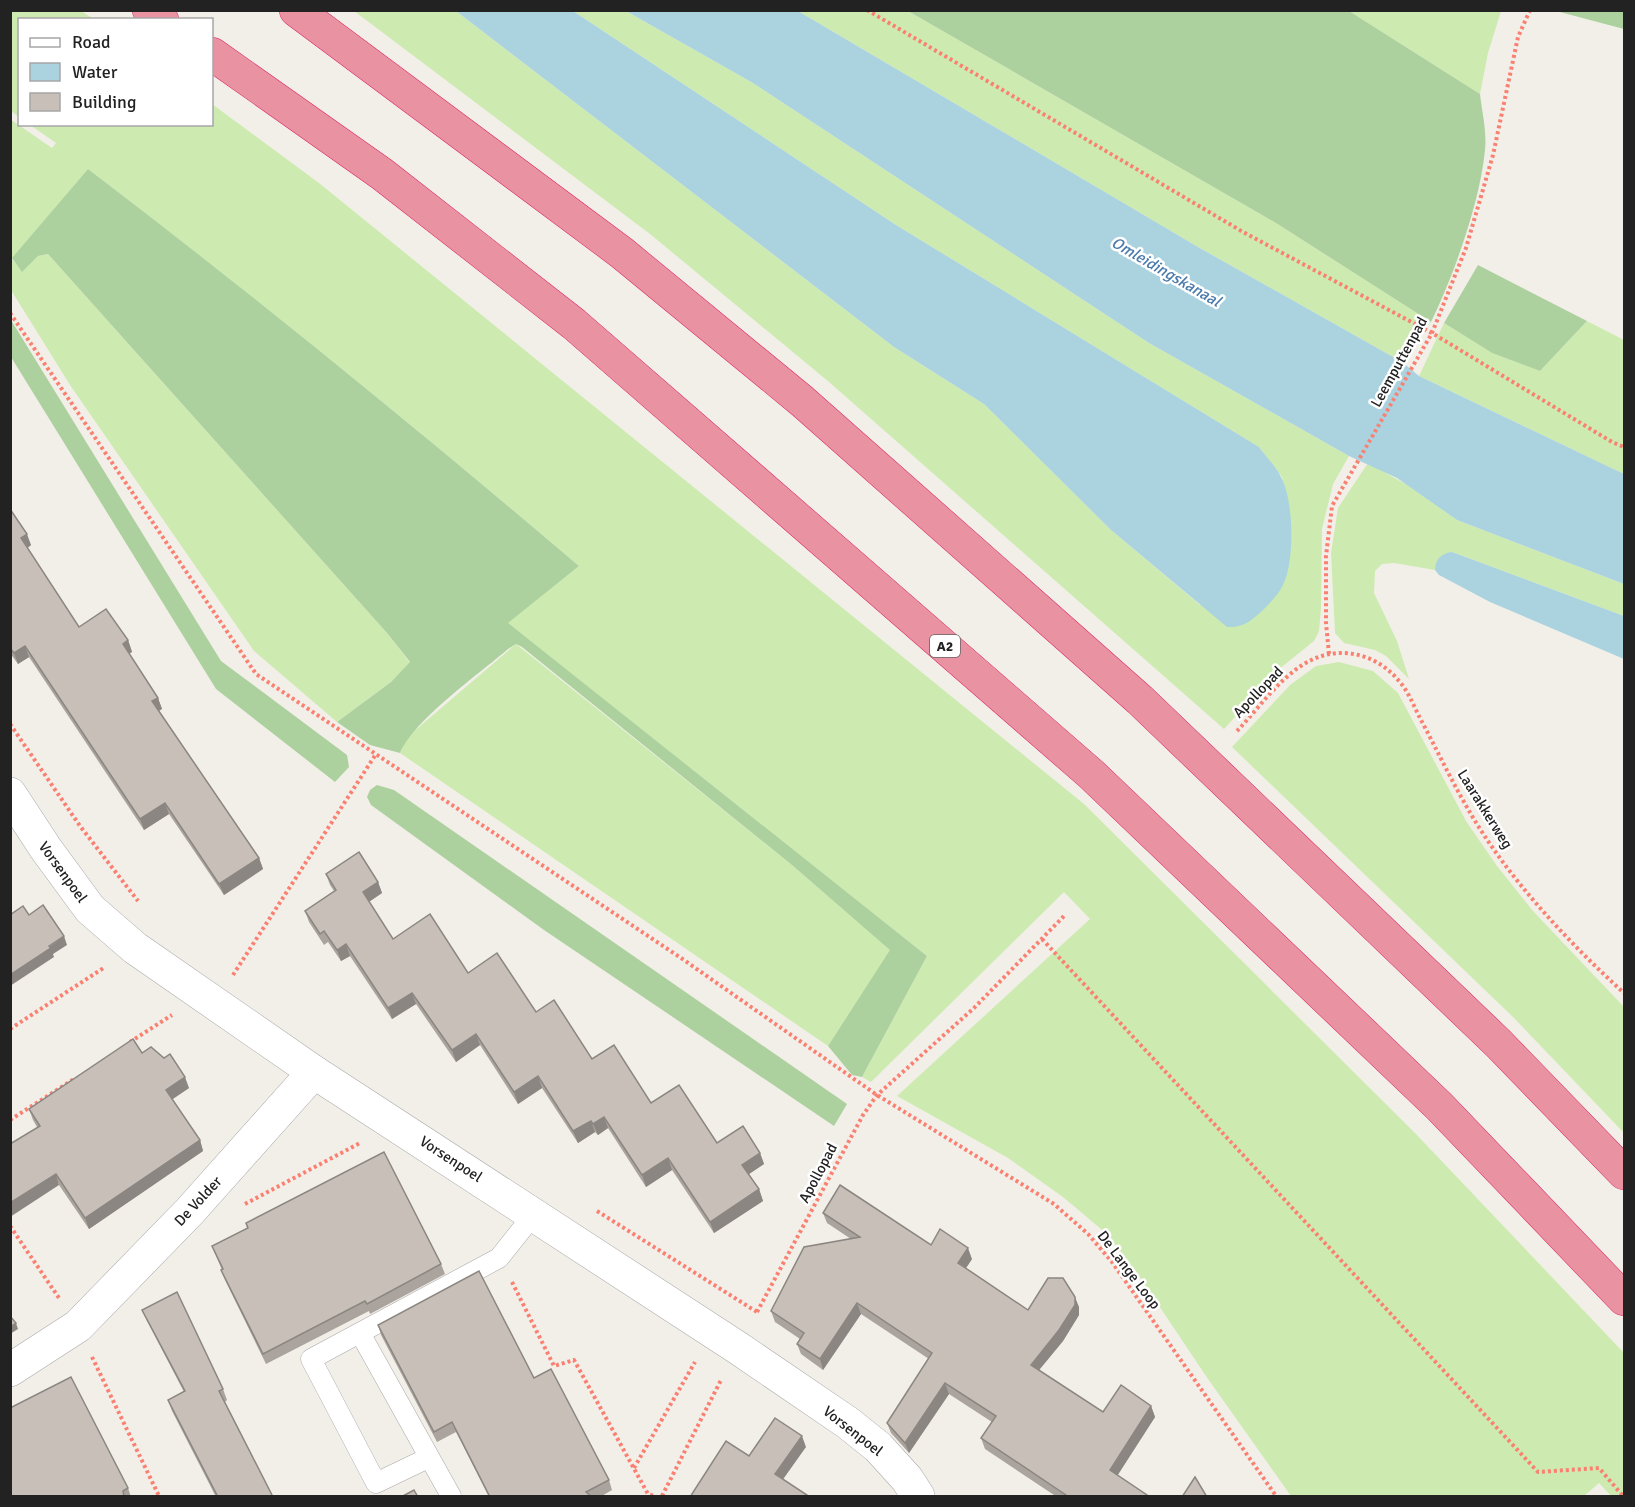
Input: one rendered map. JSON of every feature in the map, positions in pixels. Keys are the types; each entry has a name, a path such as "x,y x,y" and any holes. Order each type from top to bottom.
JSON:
{"highway":[{"path":"296,10 622,253 811,409 1140,700 1498,1043 1624,1173"},
{"name":"A2","path":"213,55 382,174 574,324 1073,758 1439,1106 1624,1299"}],"street":[{"name":"Vorsenpoel","path":"11,795 46,849 90,909 135,948 314,1072 385,1116 725,1340 878,1447 907,1479 918,1497"},
{"name":"De Volder","path":"10,1370 78,1326 190,1211 314,1072"}],"lane":[{"path":"428,1458 376,1483 311,1359 499,1258 534,1214"},
{"path":"360,1333 451,1497"}],"path":[{"path":"867,10 1243,232 1431,333 1624,447"},
{"name":"Leemputtenpad","path":"1329,654 1326,623 1326,556 1332,506 1431,333 1469,237 1493,155 1516,46 1530,10"},
{"name":"De Lange Loop","path":"10,313 256,674 681,958 877,1095 1054,1204 1088,1234 1112,1262 1276,1497"},
{"name":"Laarakkerweg","path":"1329,654 1345,653 1378,662 1401,682 1470,812 1499,854 1561,929 1624,993"},
{"name":"Apollopad","path":"1237,731 1298,668 1329,654"},
{"path":"10,724 80,826 143,907"},
{"path":"121,1048 202,996 221,975 229,981 376,754"},
{"name":"Apollopad","path":"662,1497 725,1340 757,1312 863,1115 877,1095 973,1009 1066,914"},
{"path":"1042,939 1538,1472 1599,1468 1623,1497"},
{"path":"10,1029 135,948"},
{"path":"10,1120 81,1074"},
{"path":"243,1205 357,1147 385,1116"},
{"path":"591,1208 757,1312"},
{"path":"10,1226 78,1326 159,1497"},
{"path":"499,1258 554,1366 574,1360 648,1494 654,1497"},
{"path":"634,1468 725,1340 732,1296"}],"green space":[{"path":"10,11 81,11 92,18 18,18 18,116 11,111"},
{"path":"354,11 456,11 894,347 984,404 1111,530 1200,605 1290,515 1282,477 1259,447 896,225 573,11 626,11 753,83 1149,343 1349,456 1333,484 1322,529 1321,609 1319,631 1314,641 1278,670 1224,729 829,382 650,234"},
{"path":"798,11 908,11 1276,223 1431,322 1418,336 1402,362 1198,247"},
{"path":"908,11 1349,11 1480,94 1485,143 1478,192 1457,261 1431,322 1276,223"},
{"path":"1349,11 1501,11 1488,53 1480,94"},
{"path":"1556,11 1624,11 1624,29"},
{"path":"213,105 319,183 1084,804 1415,1133 1624,1353 1624,1496 1611,1496 1599,1483 1584,1496 1291,1496 1208,1379 1135,1270 1108,1235 1063,1197 1008,1158 897,1096 1090,919 1064,892 871,1082 862,1077 927,956 507,623 579,566 336,364 88,169 12,259 22,271 38,256 48,254 387,633 410,663 391,682 337,722 254,651 70,385 11,290 10,119 52,148 56,143 31,126 213,126"},
{"path":"88,169 336,364 579,566 508,623 927,956 862,1077 852,1075 828,1046 890,950 792,865 522,647 516,644 508,649 448,698 419,726 400,753 370,745 337,722 391,682 410,662 387,633 48,254 38,256 22,272 12,258"},
{"path":"1478,265 1587,321 1540,371 1492,353 1444,323"},
{"path":"11,320 221,661 347,755 349,767 335,782 216,689 11,357"},
{"path":"1587,321 1624,340 1624,474 1419,376 1444,323 1492,353 1540,371"},
{"path":"1368,463 1409,486 1457,520 1624,584 1624,616 1452,552 1439,558 1435,570 1394,563 1382,564 1375,571 1374,593 1397,641 1409,679 1386,656 1375,650 1344,643 1335,633 1331,553 1338,508"},
{"path":"516,644 792,865 891,950 828,1046 400,753 406,738"},
{"path":"1339,662 1373,671 1398,693 1466,821 1497,866 1533,911 1624,1007 1624,1133 1513,1017 1232,747 1290,685 1316,666"},
{"path":"377,785 394,790 847,1104 834,1126 544,930 371,805 367,797 370,790"}],"water":[{"path":"456,11 573,11 896,225 1259,447 1281,477 1291,515 1290,561 1279,592 1251,620 1242,625 1227,627 1111,530 984,404 894,347"},
{"name":"Omleidingskanaal","path":"626,11 798,11 1198,247 1402,362 1419,376 1624,474 1624,584 1457,520 1397,478 1349,456 1149,343 753,83"},
{"path":"1452,552 1624,616 1624,659 1490,602 1439,575 1435,570 1438,560 1442,555"}],"building":[{"path":"10,509 27,534 21,538 79,627 106,609 128,640 123,644 158,698 152,701 259,858 219,884 165,803 140,819 25,646 14,653 10,648"},
{"path":"359,852 378,882 363,892 393,939 430,914 468,973 497,953 536,1012 554,1000 592,1059 614,1045 651,1103 679,1085 717,1143 743,1126 760,1153 742,1165 759,1189 710,1222 668,1158 642,1175 604,1117 593,1124 591,1121 573,1131 538,1076 514,1092 476,1034 452,1050 412,993 388,1008 346,944 337,950 324,931 320,934 305,911 336,890 326,874"},
{"path":"43,905 64,936 49,946 51,948 10,975 10,915 23,906 29,915"},
{"path":"133,1039 142,1053 151,1047 164,1058 170,1054 185,1077 166,1090 200,1140 85,1218 56,1174 10,1203 10,1144 40,1126 29,1109"},
{"path":"384,1152 441,1264 367,1304 365,1301 263,1354 221,1270 223,1269 212,1246 248,1228 246,1223"},
{"path":"840,1185 931,1245 940,1229 968,1248 958,1263 1028,1310 1048,1278 1063,1278 1075,1297 1075,1305 1059,1330 1031,1365 1103,1412 1121,1385 1151,1406 1110,1470 1150,1497 1069,1497 981,1438 996,1416 945,1383 905,1443 887,1423 932,1353 857,1303 820,1359 797,1344 804,1333 771,1311 804,1247 860,1237 823,1213"},
{"path":"479,1271 534,1378 551,1369 609,1480 586,1492 592,1497 490,1497 452,1422 434,1432 378,1325"},
{"path":"177,1292 223,1389 219,1391 273,1497 218,1497 168,1400 185,1391 142,1310"},
{"path":"10,1316 16,1323 10,1327"},
{"path":"71,1377 128,1488 123,1491 124,1497 10,1497 10,1408"},
{"path":"775,1418 802,1436 775,1474 810,1497 690,1497 726,1441 749,1456"},
{"path":"1195,1477 1207,1497 1182,1497"},
{"path":"414,1490 418,1497 401,1497"}]}
